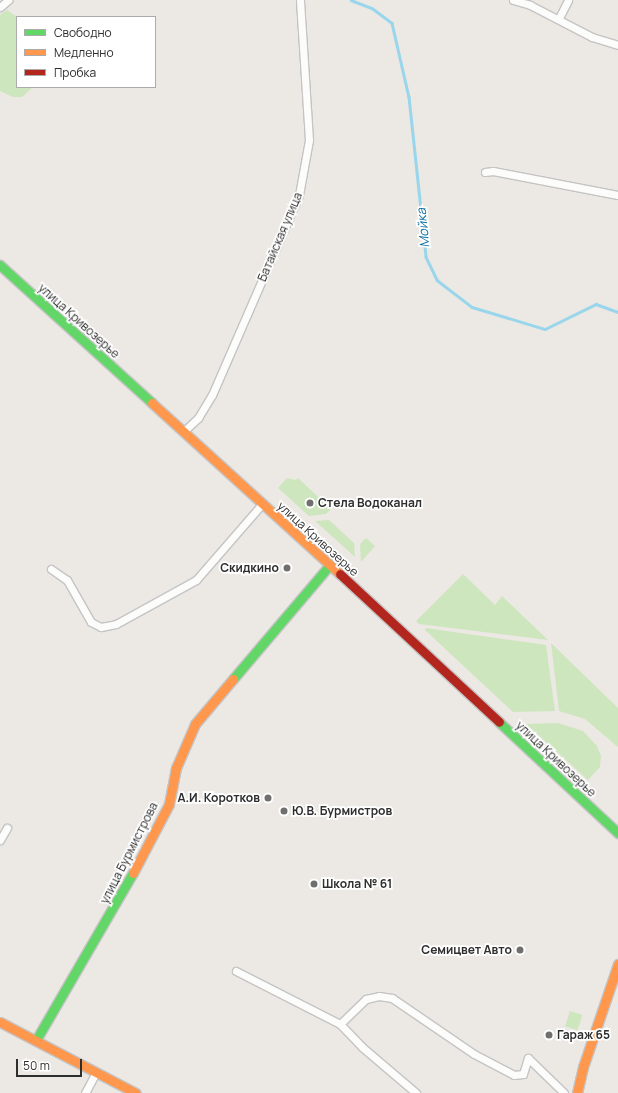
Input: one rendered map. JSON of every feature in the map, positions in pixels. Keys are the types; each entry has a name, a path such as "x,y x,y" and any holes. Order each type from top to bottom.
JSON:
{"main road":[{"name":"улица Кривозерье","path":"0,265 262,504 618,833"},
{"name":"улица Бурмистрова","path":"36,1040 119,900 162,818 169,804 176,768 195,724 329,566"},
{"path":"577,1093 583,1067 618,964"},
{"path":"0,1022 136,1093"}],"street":[{"path":"0,7 8,0"},
{"name":"Батайская улица","path":"183,432 198,418 212,394 299,196 309,140 307,86 300,0"},
{"path":"513,0 530,4 559,18 592,37 618,45"},
{"path":"559,18 568,0"},
{"path":"485,172 493,171 618,195"},
{"path":"51,569 67,580 96,625 116,624 196,580 262,504"},
{"path":"0,840 7,828"},
{"path":"236,971 340,1024 362,1047 416,1093"},
{"path":"340,1024 366,999 379,996 392,998 474,1054 514,1075 522,1074 528,1058 564,1093"},
{"path":"85,1093 96,1072"}],"green space":[{"path":"7,10 16,16 16,88 32,88 22,97 13,97 0,91 0,15"},
{"path":"287,478 295,480 298,478 331,509 326,514 309,516 278,488"},
{"path":"329,520 354,543 355,557 315,521"},
{"path":"366,538 375,546 361,562 360,544"},
{"path":"463,574 495,605 502,596 548,640 419,624 416,621"},
{"path":"426,628 546,645 555,711 513,712 425,630"},
{"path":"551,643 618,708 618,747 585,719 559,711"},
{"path":"558,723 583,731 597,746 601,756 600,767 588,780 526,724"},
{"path":"570,1011 582,1015 577,1030 565,1026"}],"waterway":[{"name":"Мойка","path":"351,0 372,8 392,23 409,97 426,257 437,280 472,307 545,329 596,304 618,312"}],"traffic: fast":[{"path":"0,265 152,403"},
{"path":"233,679 329,566"},
{"path":"499,722 618,833"},
{"path":"36,1040 133,873"}],"traffic: slow":[{"path":"152,403 340,574"},
{"path":"133,873 169,804 176,768 195,724 233,679"},
{"path":"577,1093 583,1067 618,964"},
{"path":"0,1022 136,1093"}],"traffic: jam":[{"path":"340,574 499,722"}],"place":[{"name":"Стела Водоканал","path":"310,503"},
{"name":"Скидкино","path":"287,568"},
{"name":"А.И. Коротков","path":"268,798"},
{"name":"Ю.В. Бурмистров","path":"284,811"},
{"name":"Школа № 61","path":"314,884"},
{"name":"Семицвет Авто","path":"520,950"},
{"name":"Гараж 65","path":"549,1035"}]}
